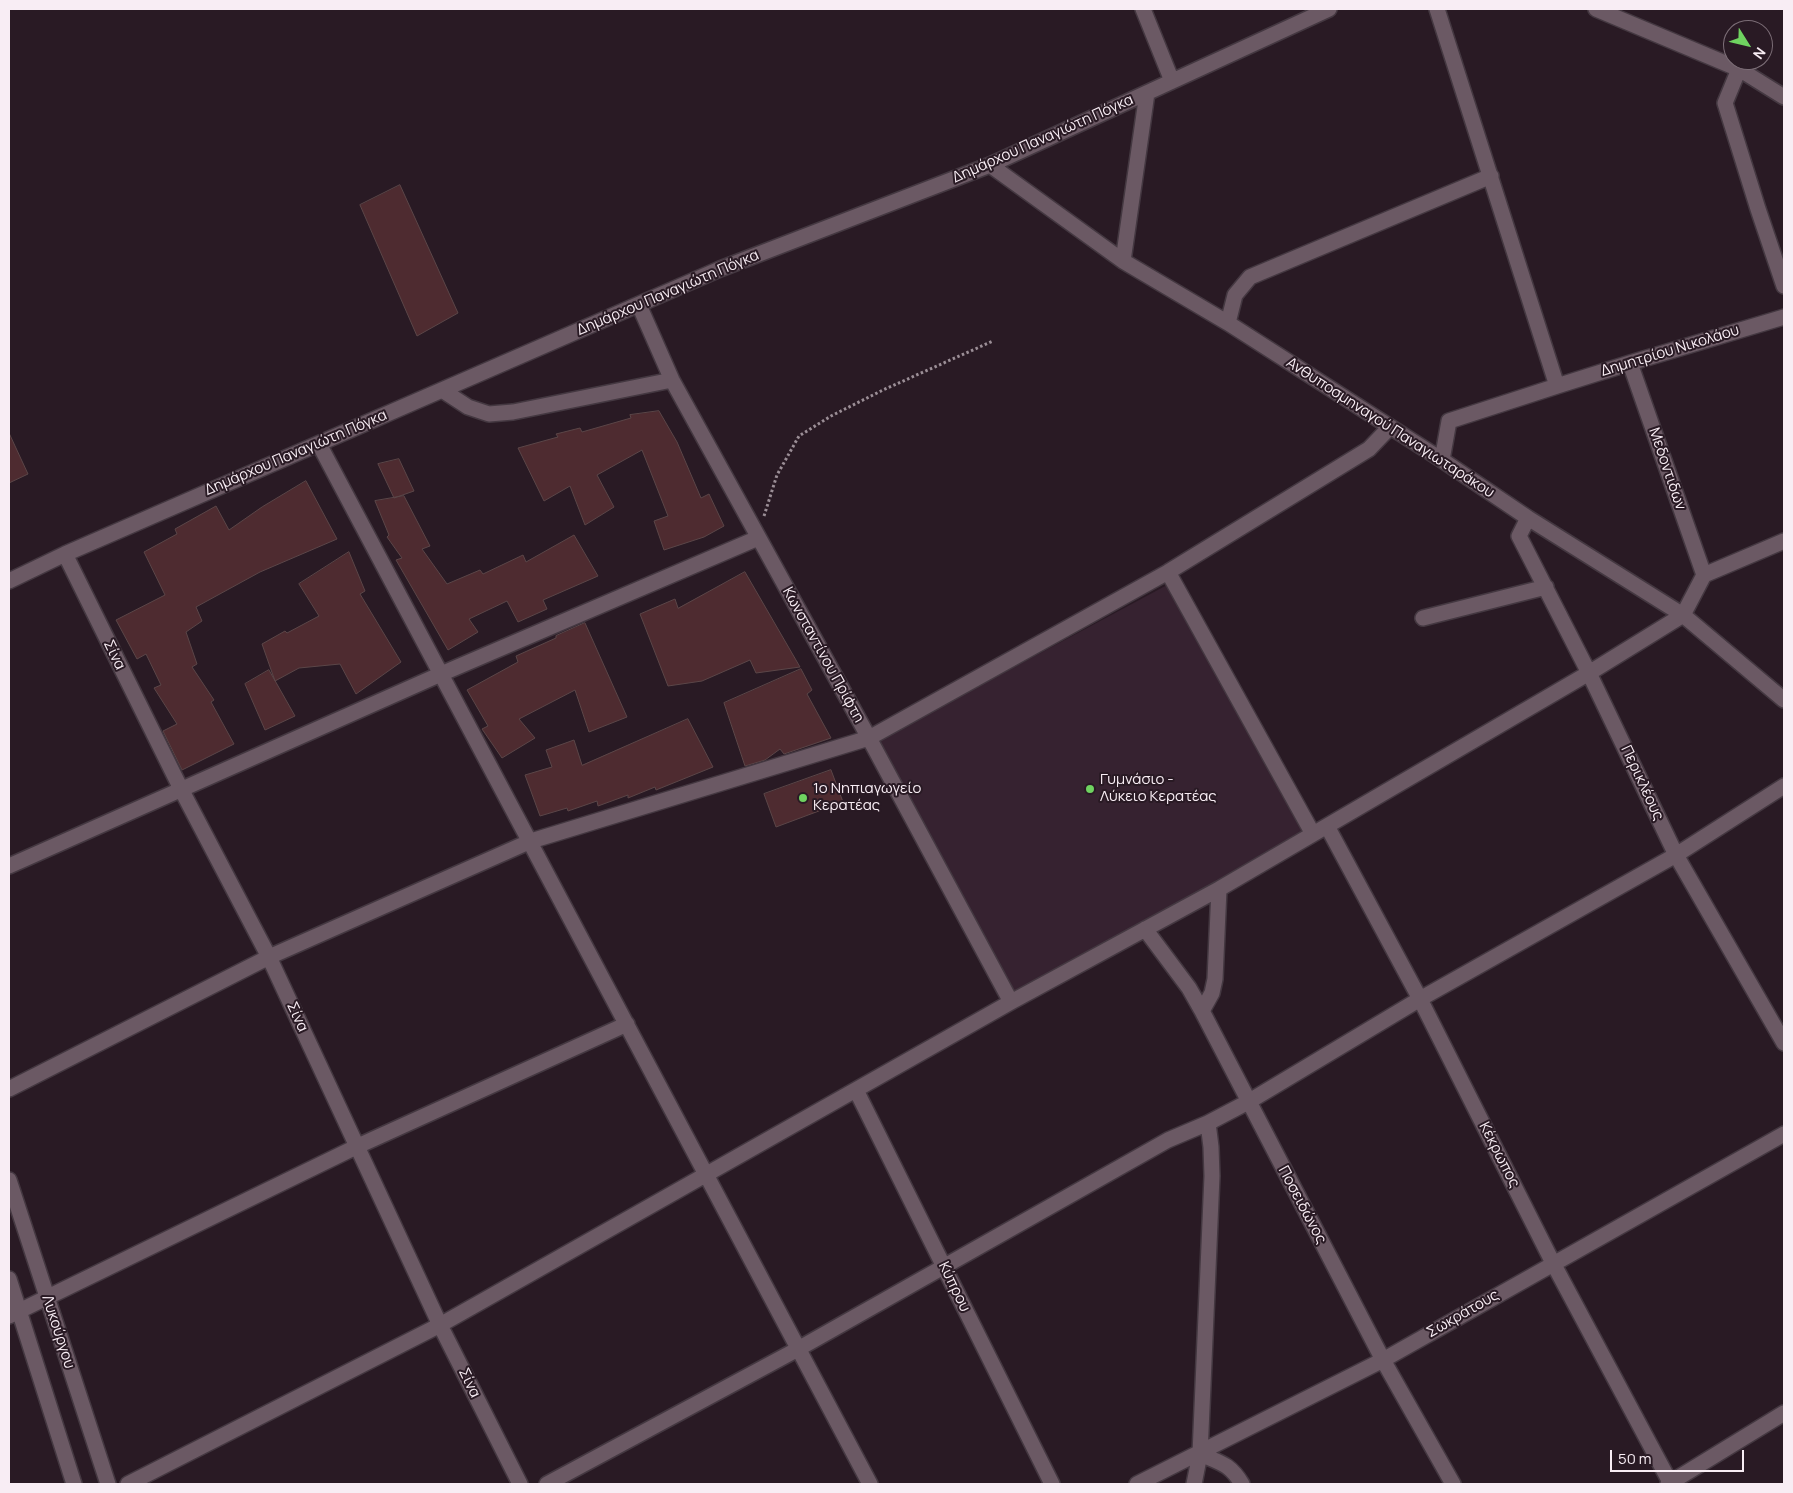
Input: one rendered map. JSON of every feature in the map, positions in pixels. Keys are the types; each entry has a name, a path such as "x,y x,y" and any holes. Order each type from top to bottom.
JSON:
{"street":[{"path":"1143,9 1172,81"},
{"name":"Δημάρχου Παναγιώτη Πόγκα","path":"9,581 65,554 720,269 990,165 1329,9"},
{"path":"1437,9 1557,386"},
{"path":"1596,9 1723,62"},
{"path":"1739,70 1725,103 1784,286"},
{"path":"1741,70 1784,97"},
{"path":"1123,261 1147,93"},
{"name":"Ανθυποσμηναγού Παναγιωταράκου","path":"990,165 1123,261 1228,323 1442,460 1528,518 1683,615 1784,700"},
{"path":"1228,323 1235,295 1250,277 1491,176"},
{"name":"Κωνσταντίνου Πρίφτη","path":"639,305 672,380 869,738 1011,1002"},
{"name":"Δημητρίου Νικολάου","path":"1442,460 1449,421 1630,362 1784,317"},
{"name":"Μεδοντιδων","path":"1630,362 1704,575"},
{"path":"442,390 468,408 489,414 513,412 672,380"},
{"path":"9,1089 270,957 531,841 869,738 1168,572 1370,448 1390,427"},
{"path":"319,444 870,1484"},
{"name":"Περικλέους","path":"1528,518 1519,536 1589,674 1676,855 1784,1043"},
{"path":"9,866 441,674 758,538"},
{"path":"128,1484 440,1325 1011,1002 1219,888 1589,674 1683,615 1704,575 1784,541"},
{"name":"Σίνα","path":"65,554 181,789 270,957 440,1325 520,1484"},
{"path":"1168,572 1313,834"},
{"path":"1423,618 1546,587"},
{"path":"546,1484 798,1349 1168,1140 1208,1124 1248,1102 1420,999 1676,855 1784,786"},
{"name":"Κέκρωπος","path":"1327,826 1420,999 1554,1263 1670,1484"},
{"path":"1202,1011 1212,993 1215,979 1219,888"},
{"name":"Ποσειδώνος","path":"1145,929 1189,988 1202,1011 1383,1360 1453,1484"},
{"path":"14,1314 358,1146 627,1024"},
{"name":"Κύπρου","path":"856,1090 1052,1484"},
{"path":"1194,1484 1200,1454 1212,1176 1212,1147 1208,1124"},
{"name":"Σωκράτους","path":"1137,1484 1200,1454 1383,1360 1784,1134"},
{"name":"Λυκούργου","path":"9,1180 108,1484"},
{"name":"Λυκούργου","path":"9,1279 14,1314 74,1484"},
{"path":"1670,1484 1784,1413"},
{"path":"1200,1454 1228,1466 1235,1472 1242,1484"}],"path":[{"path":"758,538 777,475 799,436 831,416 883,390 993,341"}],"shaded area":[{"name":"Γυμνάσιο - Λύκειο Κερατέας","path":"1169,584 1310,834 1015,1004 871,744"}],"building":[{"path":"400,185 458,313 417,336 360,205"},
{"path":"659,411 677,442 701,498 709,494 724,526 704,537 664,550 654,521 668,516 642,450 597,475 614,507 585,525 570,486 544,501 518,448 558,437 556,434 580,428 582,432 631,418 630,415"},
{"path":"9,433 28,474 9,483"},
{"path":"399,459 414,491 394,498 378,464"},
{"path":"306,481 337,539 260,572 196,607 202,621 186,632 197,664 192,667 214,700 211,702 234,744 182,770 163,731 177,724 154,688 161,685 146,654 137,659 116,620 165,595 144,552 177,534 175,529 216,506 229,530 262,507"},
{"path":"404,496 430,546 422,549 447,584 480,570 483,574 523,555 526,562 574,535 598,576 543,600 547,609 518,622 507,601 469,619 478,632 448,650 396,560 402,558 387,537 389,535 375,501"},
{"path":"349,552 365,591 360,594 401,662 356,694 340,664 299,668 275,681 262,644 285,631 287,633 319,616 299,584"},
{"path":"745,572 800,667 756,673 750,660 702,681 668,686 640,614 675,599 678,608"},
{"path":"585,623 627,717 589,732 575,690 519,719 535,738 502,758 482,729 488,726 467,690 518,662 516,656"},
{"path":"801,669 812,690 807,694 831,738 784,754 780,749 765,760 745,766 724,703"},
{"path":"269,670 295,716 265,730 245,684"},
{"path":"688,719 713,767 656,790 655,787 628,798 628,795 598,806 597,801 568,811 567,808 540,816 525,775 552,767 546,750 574,740 582,765"},
{"name":"1ο Νηπιαγωγείο Κερατέας","path":"831,770 843,802 776,827 764,794"}],"place":[{"name":"Γυμνάσιο - Λύκειο Κερατέας","path":"1090,789"},
{"name":"1ο Νηπιαγωγείο Κερατέας","path":"803,798"}]}
